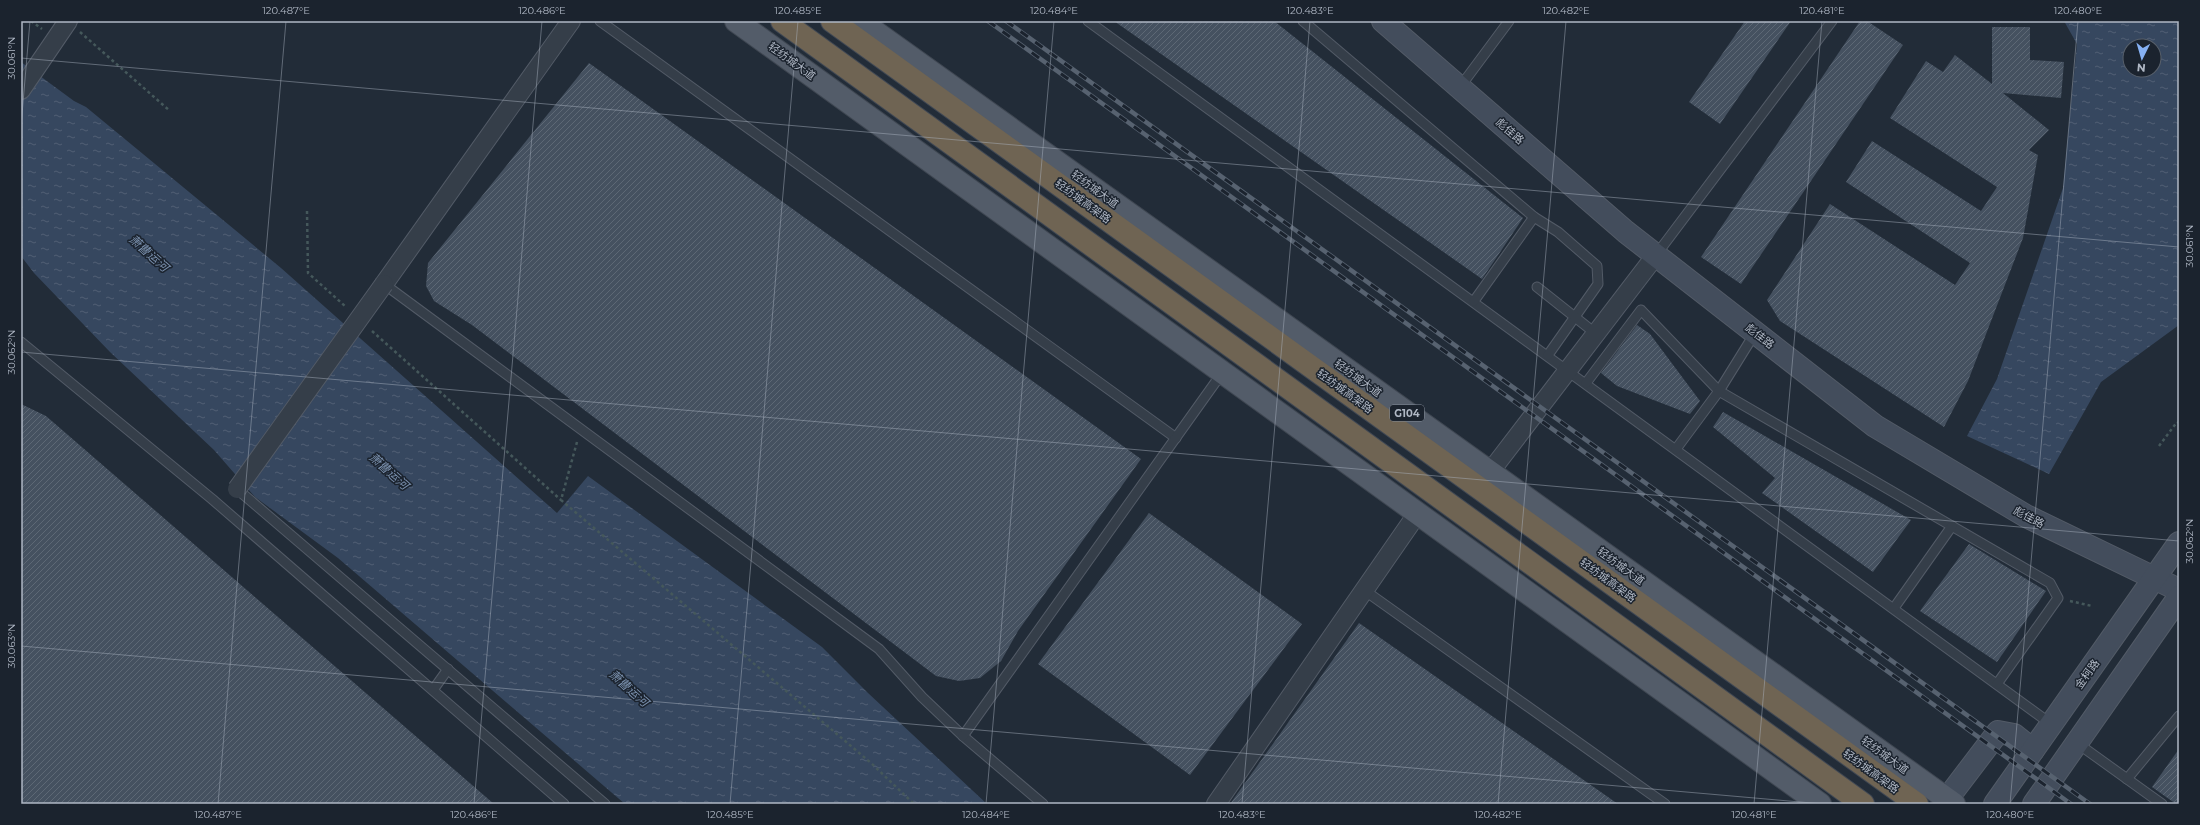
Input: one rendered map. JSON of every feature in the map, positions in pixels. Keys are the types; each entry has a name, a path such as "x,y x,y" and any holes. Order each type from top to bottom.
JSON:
{"highway":[{"path":"782,21 1863,804"},
{"name":"轻纺城高架路","path":"832,21 1917,804"}],"main road":[{"name":"轻纺城大道","path":"736,21 1820,804"},
{"name":"轻纺城大道","path":"860,21 1950,802"}],"street":[{"path":"21,90 68,21"},
{"path":"237,489 571,21"},
{"name":"彪佳路","path":"1383,21 1620,227 1875,426 1948,471 2026,516 2153,579 2179,590"},
{"path":"1490,472 1656,255"},
{"path":"1216,804 1417,514"},
{"name":"金柯路","path":"1995,804 2179,544"},
{"path":"2034,804 2179,597"},
{"path":"1950,802 1998,732 2014,735 2033,750"}],"lane":[{"path":"600,21 1176,438"},
{"path":"1088,21 1568,369 2051,724"},
{"path":"1303,21 1534,218 1558,232 1597,266 1598,284 1548,355"},
{"path":"1460,87 1509,21"},
{"path":"1656,255 1832,21"},
{"path":"1474,301 1534,218"},
{"path":"384,284 581,428 878,649 922,697 963,736 1043,804"},
{"path":"1537,287 1595,333"},
{"path":"1586,383 1641,310 1719,391 2050,583 2058,598 1997,684"},
{"path":"1676,449 1719,391 1755,332"},
{"path":"21,342 212,499 564,804"},
{"path":"963,736 1222,373"},
{"path":"237,489 605,804"},
{"path":"1894,608 1952,526"},
{"path":"1364,590 1665,804"},
{"path":"433,690 448,669"},
{"path":"2128,779 2179,716"},
{"path":"2077,743 2162,804"}],"path":[{"path":"68,21 170,111"},
{"path":"307,211 308,273 349,310"},
{"path":"367,326 561,500 871,763 914,804"},
{"path":"2159,446 2177,422 2179,423"},
{"path":"561,500 581,428"},
{"path":"2058,598 2092,606"}],"water":[{"path":"2064,21 2179,21 2179,325 2101,382 2049,474 1967,436 1997,379 2063,188 2077,44"},
{"name":"萧曹运河","path":"21,62 74,101 86,107 281,268 557,513 588,476 822,647 868,693 987,804 625,804 338,558 255,497 214,450 110,352 34,273 21,256"}],"building":[{"path":"1114,21 1274,21 1523,218 1482,279"},
{"path":"1745,21 1791,21 1720,124 1689,102"},
{"path":"1860,21 1867,21 1903,45 1741,284 1701,257"},
{"path":"1992,27 2030,27 2030,60 2064,62 2061,98 2003,93 2049,130 2029,150 2038,155 2023,238 1968,381 1944,427 1780,321 1767,300 1830,204 1955,285 1970,263 1846,182 1872,141 1981,211 1997,187 1890,118 1926,61 1943,72 1955,55 1992,84"},
{"path":"589,63 1141,459 1018,631 1001,661 980,678 959,681 936,676 472,325 434,301 426,286 428,263"},
{"path":"1637,325 1650,334 1700,401 1690,414 1617,386 1601,373"},
{"path":"21,404 46,416 494,804 21,804"},
{"path":"1723,412 1911,520 1873,572 1762,493 1775,478 1713,427"},
{"path":"1149,513 1302,624 1190,775 1038,664"},
{"path":"1969,544 2046,591 1997,662 1920,611"},
{"path":"1359,623 1618,804 1230,804"},
{"path":"2179,749 2179,804 2176,804 2152,787"}],"railway":[{"path":"988,21 2071,804"},
{"path":"1006,21 2090,804"}]}
